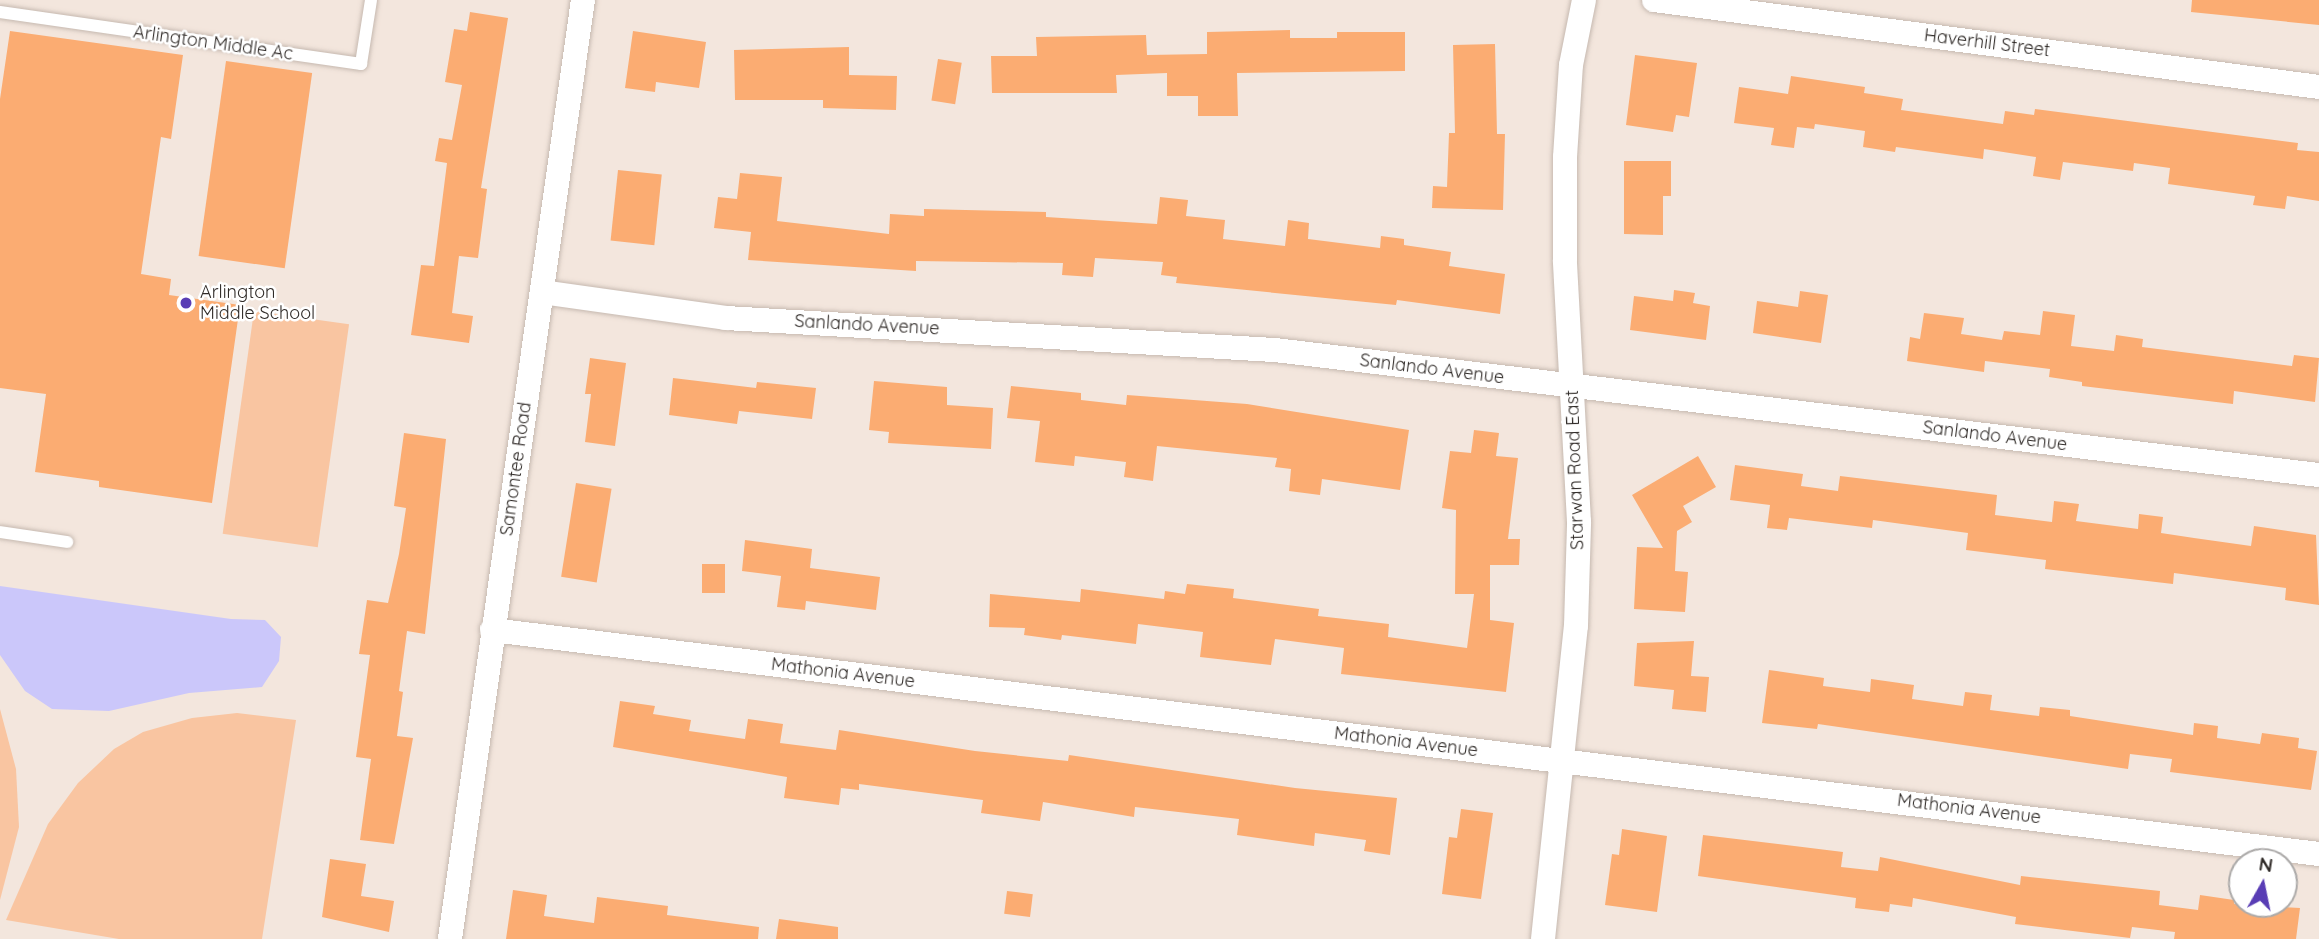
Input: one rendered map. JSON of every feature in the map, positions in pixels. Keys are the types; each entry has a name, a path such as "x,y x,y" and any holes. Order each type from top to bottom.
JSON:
{"street":[{"name":"Samontee Road","path":"450,939 583,0"},
{"name":"Starwan Road East","path":"1543,939 1565,761 1579,522 1565,260 1565,157 1571,65 1584,0"},
{"name":"Haverhill Street","path":"1654,0 2319,87"},
{"name":"Sanlando Avenue","path":"542,292 726,318 1130,338 1572,385 2319,475"},
{"name":"Mathonia Avenue","path":"492,631 2319,854"}],"lane":[{"name":"Arlington Middle Ac","path":"0,12 361,64 371,0"},
{"path":"0,532 67,542"}],"shaded area":[{"path":"254,311 349,324 318,547 223,534"},
{"path":"0,586 231,619 265,620 281,637 279,661 262,687 189,693 109,711 52,709 25,691 0,655"},
{"path":"0,709 16,769 19,827 0,900"},
{"path":"237,713 296,720 262,939 119,939 6,920 48,824 78,783 114,749 143,732 192,718"}],"building":[{"path":"2192,0 2319,0 2319,25 2191,12"},
{"path":"470,12 508,18 481,188 487,189 478,258 459,256 452,313 473,316 469,343 411,335 421,265 434,266 447,163 435,161 439,138 452,140 462,85 445,82 454,29 467,31"},
{"path":"1290,30 1290,38 1337,38 1337,32 1405,32 1405,71 1237,73 1238,116 1198,116 1198,96 1167,96 1167,73 1116,75 1117,93 992,93 991,56 1037,56 1036,37 1146,35 1147,55 1207,54 1207,32"},
{"path":"10,31 183,55 171,139 161,137 141,274 171,279 169,295 240,305 212,503 99,487 99,481 35,472 46,394 0,388 0,99"},
{"path":"633,31 706,42 699,88 656,82 655,92 625,88"},
{"path":"1495,44 1497,134 1505,134 1503,210 1432,208 1433,186 1447,187 1449,133 1455,133 1453,45"},
{"path":"849,47 849,75 897,76 896,110 823,108 823,100 735,100 734,50"},
{"path":"1635,55 1697,63 1689,117 1676,115 1673,132 1626,125"},
{"path":"938,59 962,63 955,104 931,100"},
{"path":"226,61 312,73 285,268 199,256"},
{"path":"1791,76 1865,87 1864,93 1903,99 1901,110 2003,124 2005,111 2034,115 2035,109 2298,143 2297,150 2319,152 2319,201 2287,196 2285,209 2253,205 2255,196 2168,184 2170,168 2134,163 2133,171 2063,162 2060,180 2033,176 2036,157 1984,149 1983,159 1896,147 1895,152 1863,147 1865,131 1815,124 1814,129 1797,127 1794,148 1771,145 1774,128 1734,123 1739,87 1788,94"},
{"path":"1624,161 1671,161 1671,196 1663,196 1663,235 1624,234"},
{"path":"618,170 662,175 654,245 611,241"},
{"path":"740,173 782,177 777,221 889,234 890,214 924,216 924,209 1046,212 1046,217 1157,224 1160,197 1188,200 1186,216 1225,220 1223,239 1285,246 1288,220 1309,223 1308,239 1380,248 1381,236 1404,239 1404,245 1451,252 1449,266 1505,274 1500,314 1397,300 1396,305 1176,283 1177,277 1161,275 1163,262 1095,258 1093,277 1062,275 1063,263 916,261 916,271 748,260 751,232 714,228 718,197 737,199"},
{"path":"1674,290 1695,293 1693,303 1710,306 1706,340 1630,330 1634,296 1673,301"},
{"path":"1800,291 1828,295 1821,343 1753,333 1757,301 1798,307"},
{"path":"2043,311 2075,315 2071,346 2114,351 2116,335 2143,339 2142,347 2292,366 2294,355 2319,358 2315,402 2234,391 2233,404 2082,386 2082,382 2049,377 2050,369 1985,361 1984,372 1907,361 1910,337 1920,339 1924,313 1964,318 1961,334 2002,340 2004,331 2040,335"},
{"path":"590,358 626,363 615,446 585,442 591,394 585,394"},
{"path":"673,378 756,388 757,382 816,388 812,419 739,411 737,424 669,415"},
{"path":"874,381 947,387 947,405 993,408 991,449 888,443 889,432 869,430"},
{"path":"1011,386 1081,393 1081,400 1126,405 1127,395 1247,404 1409,430 1400,490 1322,479 1320,495 1289,491 1291,469 1275,467 1277,458 1157,446 1153,481 1124,477 1126,462 1075,456 1074,466 1035,462 1040,421 1007,418"},
{"path":"1474,430 1499,433 1496,456 1518,458 1508,539 1520,539 1519,565 1490,565 1490,620 1514,623 1506,692 1341,674 1344,648 1275,639 1271,665 1200,657 1203,632 1138,624 1136,644 1062,635 1061,640 1024,635 1025,628 989,627 990,594 1080,602 1081,589 1164,599 1165,591 1185,594 1187,584 1234,589 1233,598 1319,609 1318,616 1389,624 1388,637 1467,648 1474,594 1455,594 1456,510 1442,508 1450,451 1471,453"},
{"path":"404,433 446,439 425,634 407,631 399,691 403,692 397,736 413,738 394,844 360,840 371,759 356,757 370,655 359,654 367,600 388,603 406,508 394,506"},
{"path":"1698,456 1716,487 1683,506 1692,522 1677,531 1675,571 1688,572 1685,612 1634,609 1637,547 1663,548 1632,495"},
{"path":"1735,465 1803,474 1801,486 1838,491 1840,476 1997,495 1995,515 2052,522 2054,501 2079,504 2076,521 2138,529 2139,514 2163,517 2161,533 2251,546 2254,526 2316,535 2319,605 2285,600 2286,588 2174,573 2173,584 2045,569 2046,560 1966,550 1968,533 1873,520 1872,528 1789,518 1787,530 1767,528 1770,505 1730,500"},
{"path":"576,483 612,489 597,582 561,577"},
{"path":"745,540 812,549 810,568 880,577 876,610 806,601 805,610 777,607 781,576 742,571"},
{"path":"702,564 725,564 725,593 702,593"},
{"path":"1694,641 1691,676 1709,677 1706,712 1672,709 1674,690 1634,686 1637,643"},
{"path":"1769,670 1824,678 1823,686 1870,692 1871,679 1914,685 1912,699 1963,706 1965,692 1992,695 1990,710 2039,716 2040,707 2070,710 2070,716 2193,735 2194,723 2218,726 2217,738 2260,744 2262,733 2299,738 2298,748 2317,751 2311,790 2170,772 2172,759 2130,754 2128,769 1818,724 1817,729 1762,723"},
{"path":"620,701 655,706 653,714 691,720 689,731 745,739 748,719 783,724 780,743 836,750 839,730 975,751 1068,761 1069,755 1295,788 1397,798 1390,855 1364,851 1366,840 1315,833 1314,846 1237,835 1239,819 1135,807 1134,817 1043,802 1040,821 981,813 983,800 859,784 859,790 841,788 839,805 784,798 787,777 613,747"},
{"path":"1461,809 1493,813 1481,899 1442,894 1449,837 1457,838"},
{"path":"1622,829 1667,836 1657,912 1605,905 1612,854 1619,855"},
{"path":"1703,835 1843,852 1841,867 1878,871 1880,857 2020,885 2021,876 2160,891 2159,905 2198,910 2200,895 2228,899 2228,918 2298,918 2300,908 2296,939 2174,939 2175,932 2132,927 2130,938 2015,924 2016,917 1913,898 1912,907 1890,904 1889,912 1855,908 1856,898 1698,876"},
{"path":"330,859 366,864 361,896 394,901 389,932 322,917"},
{"path":"513,890 547,895 544,916 594,923 597,897 668,906 667,915 759,927 758,939 506,939"},
{"path":"1007,891 1033,894 1030,917 1004,914"},
{"path":"779,919 838,927 838,939 776,939"}],"place":[{"name":"Arlington Middle School","path":"186,303"}]}
